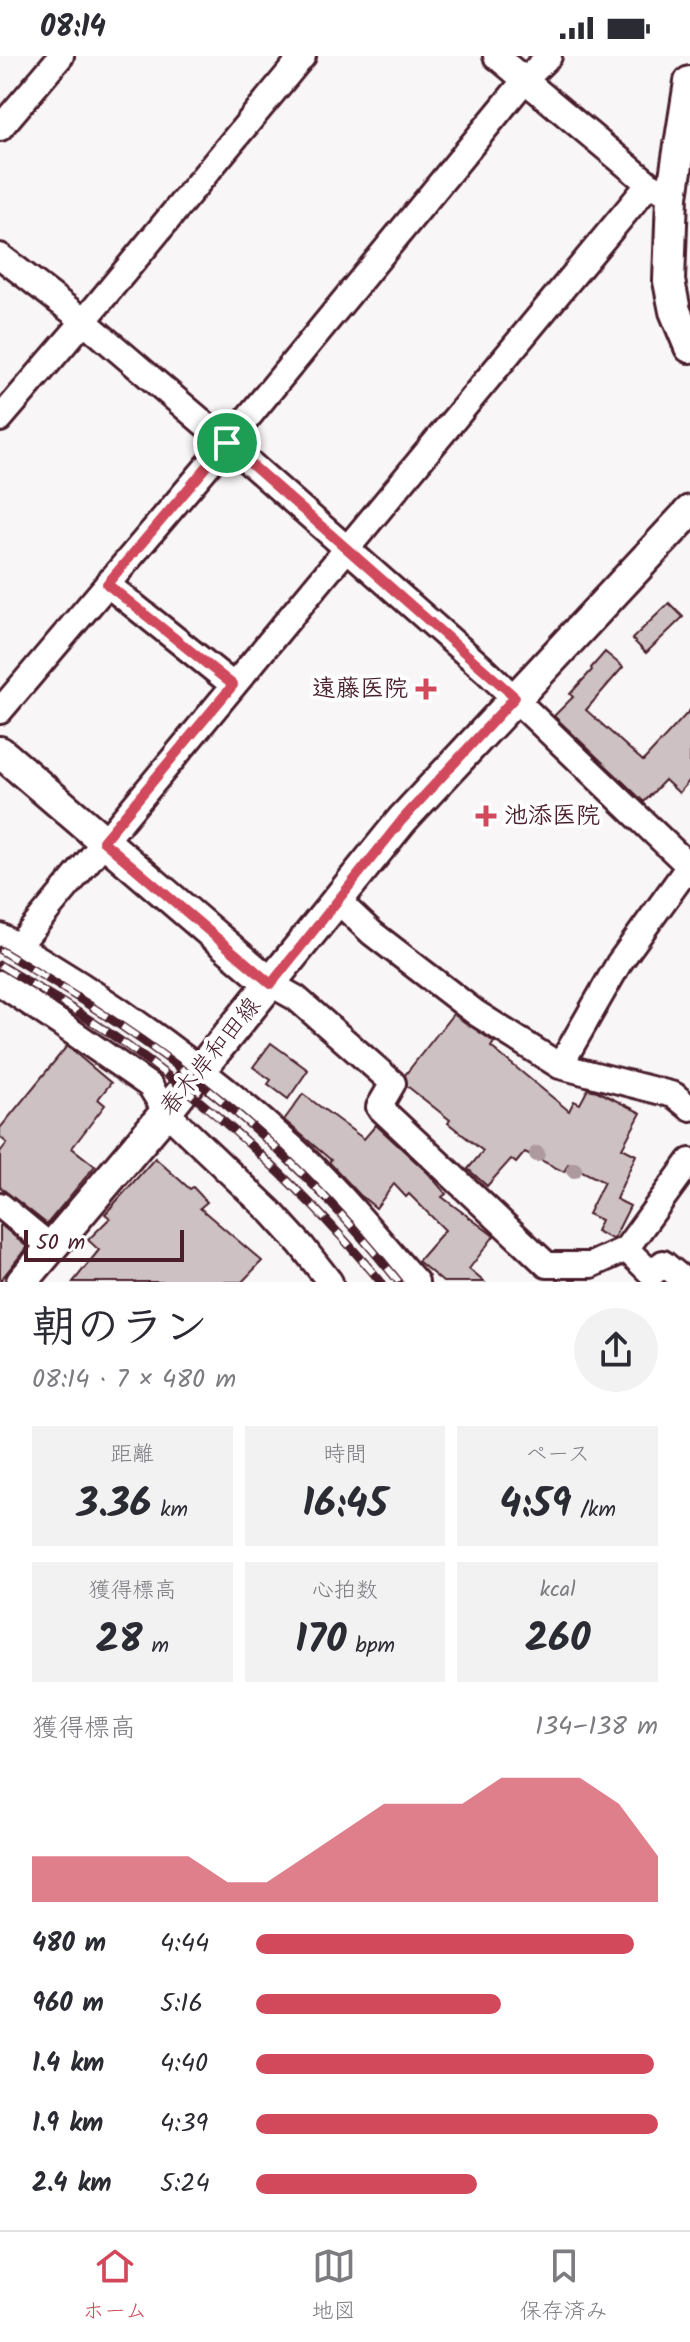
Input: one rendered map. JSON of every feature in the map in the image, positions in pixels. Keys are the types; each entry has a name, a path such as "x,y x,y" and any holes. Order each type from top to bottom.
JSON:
{"main road":[{"path":"690,82 660,190 669,281 675,311 690,347"},
{"name":"春木岸和田線","path":"22,1282 166,1112 402,820 690,511"},
{"path":"0,752 271,984"}],"street":[{"path":"0,128 61,56"},
{"path":"0,419 303,56"},
{"path":"416,1282 294,1149 200,1070 86,988 9,941 103,841 347,548 660,190 496,56"},
{"path":"0,711 227,443 525,80 549,56"},
{"path":"0,256 84,321 347,548 515,697 689,866 619,963 560,1066"},
{"path":"107,584 233,685"},
{"path":"337,900 372,933 476,1013 560,1066 674,1095 690,1108"},
{"path":"0,983 150,1086 166,1112 271,1212 330,1282"},
{"path":"271,984 296,998 393,1083 379,1107 547,1265 591,1265 626,1249 690,1161"},
{"path":"0,1205 51,1247"},
{"path":"626,1249 652,1274 663,1263 686,1282"}],"building":[{"path":"669,603 683,617 646,653 632,639"},
{"path":"605,652 623,667 586,710 643,761 690,710 690,780 679,793 665,780 644,802 554,716 573,697 570,694"},
{"path":"453,1014 494,1042 491,1047 569,1111 574,1101 580,1104 588,1089 641,1113 622,1148 636,1155 616,1199 630,1206 614,1238 596,1231 601,1220 588,1214 604,1182 568,1164 564,1172 525,1152 516,1163 511,1159 487,1186 468,1169 483,1151 407,1086 405,1075"},
{"path":"271,1043 308,1070 288,1099 268,1084 271,1080 253,1067"},
{"path":"67,1046 111,1083 98,1099 105,1105 72,1148 95,1166 47,1224 0,1187 0,1152 7,1143 0,1137 0,1128"},
{"path":"303,1094 364,1139 376,1125 429,1174 446,1194 442,1197 494,1236 469,1269 484,1282 443,1282 418,1261 445,1230 409,1194 406,1197 394,1184 376,1208 360,1195 329,1162 331,1160 284,1120"},
{"path":"155,1158 190,1189 193,1187 207,1202 200,1208 262,1261 242,1282 73,1282 99,1250 88,1240 110,1218 105,1214"},
{"path":"0,1226 27,1247 0,1281"}],"railway":[{"path":"0,950 114,1021 221,1100 315,1186 399,1282"},
{"path":"0,965 116,1038 198,1100 312,1205 381,1282"}],"place":[{"name":"遠藤医院","path":"426,689"},
{"name":"池添医院","path":"486,816"}],"route":[{"path":"227,443 515,697 402,820 271,984 103,841 233,685 107,584 227,443"}]}
